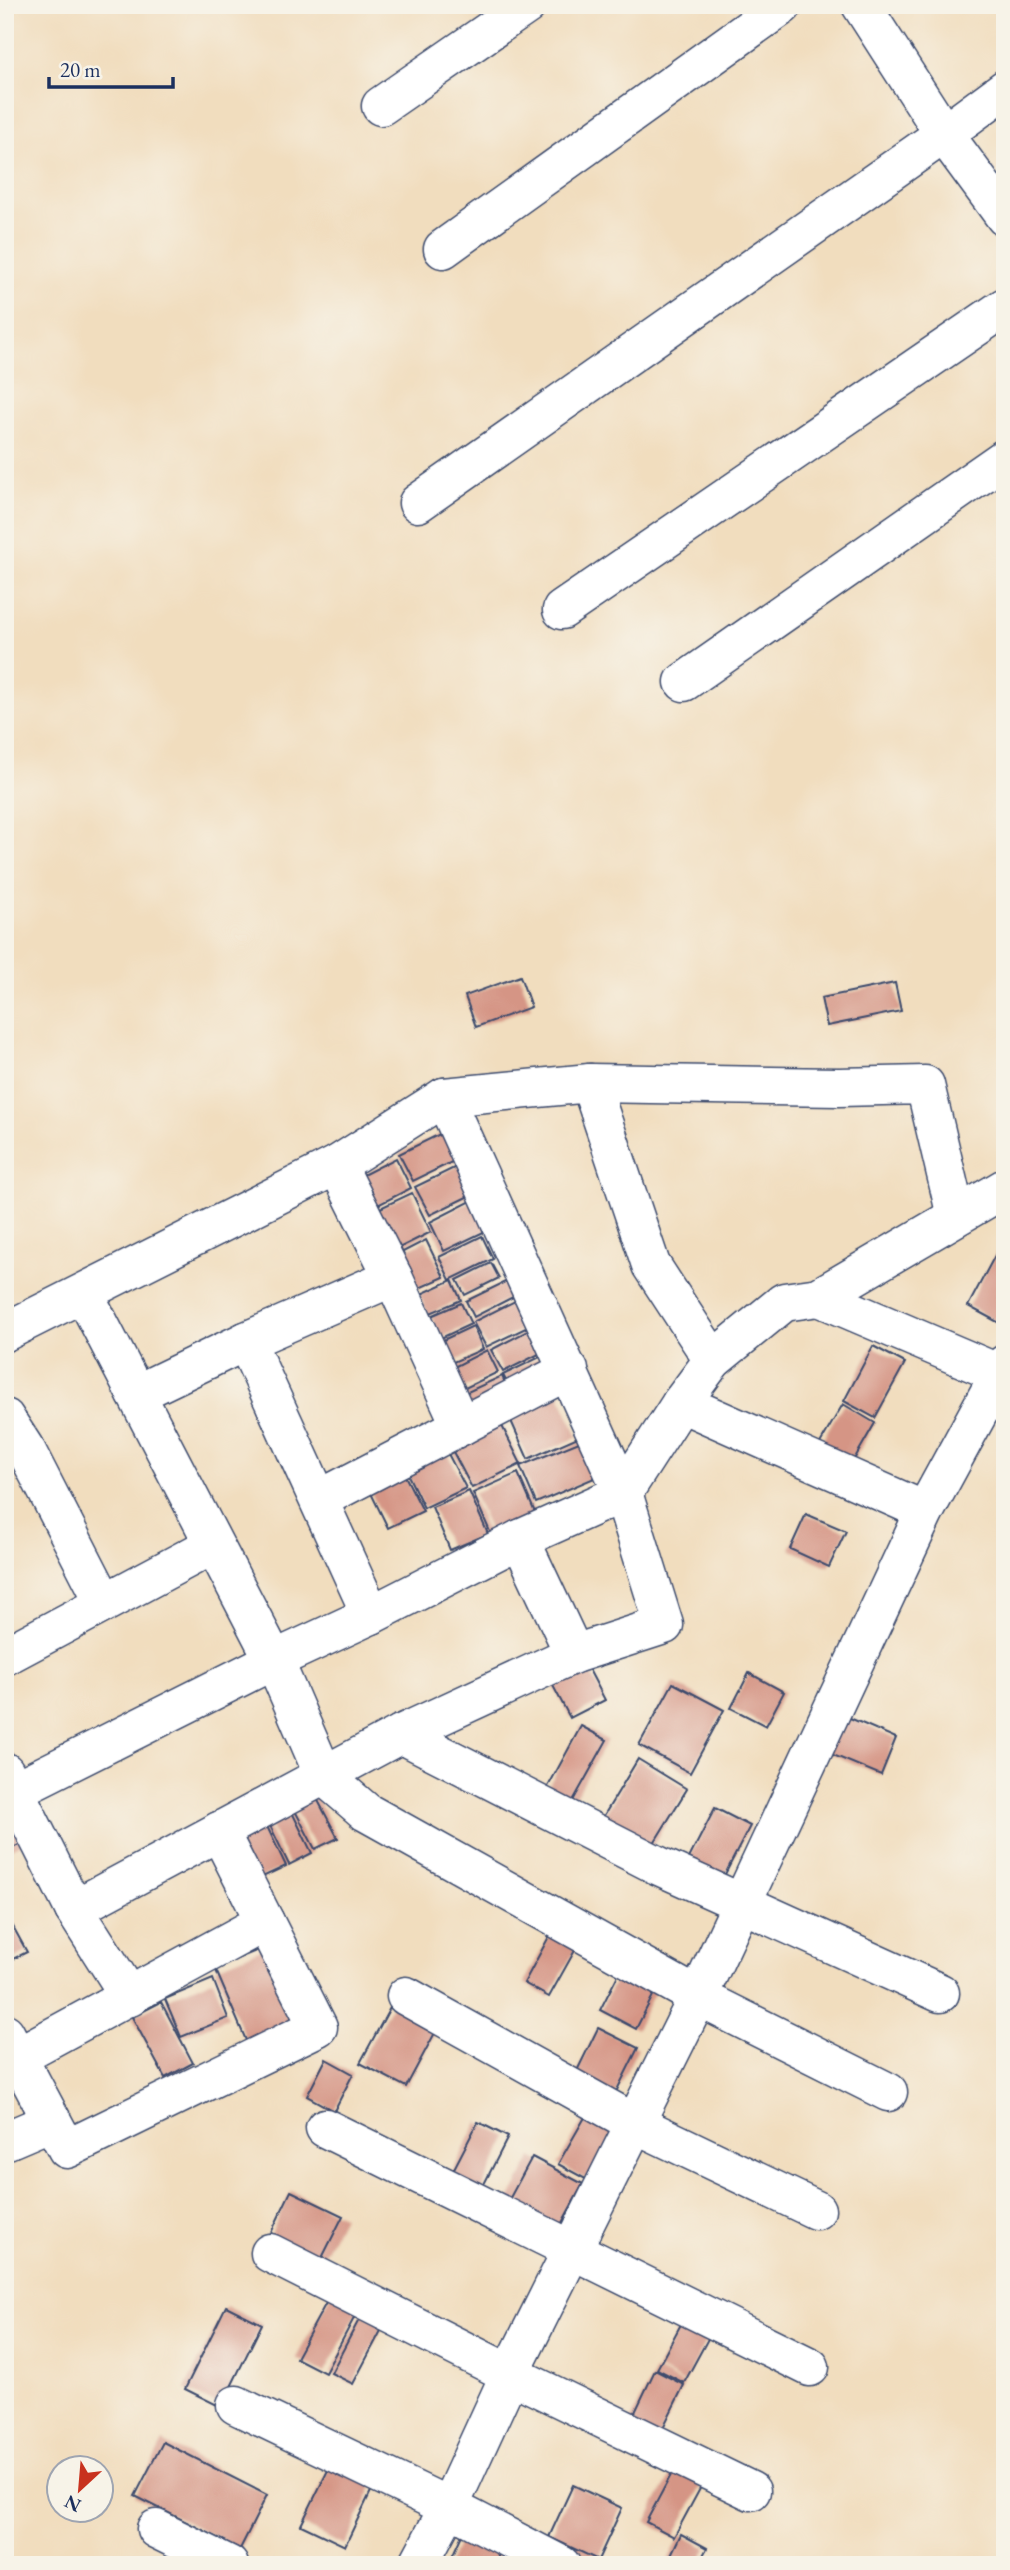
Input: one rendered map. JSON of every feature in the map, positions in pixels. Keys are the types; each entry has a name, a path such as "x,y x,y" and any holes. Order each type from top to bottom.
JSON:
{"street":[{"path":"382,106 527,5"},
{"path":"443,249 783,5"},
{"path":"861,5 944,134 1005,217"},
{"path":"418,503 1005,89"},
{"path":"562,610 1005,307"},
{"path":"684,682 1005,458"},
{"path":"590,1083 651,1265 713,1360"},
{"path":"5,1332 337,1165 444,1097 590,1083 839,1087 925,1085 956,1216"},
{"path":"74,1909 401,1734 574,1654 664,1625 623,1493 444,1097"},
{"path":"337,1165 393,1277 461,1426"},
{"path":"131,1997 74,1909 9,1785 371,1615 520,1539 623,1493 681,1403 713,1360 784,1302 819,1297 1005,1188"},
{"path":"136,1394 246,1341 393,1277"},
{"path":"83,1294 274,1660 324,1776 366,1812 698,1997 888,2092"},
{"path":"418,2565 449,2507 510,2374 698,1997 925,1511 1002,1369 819,1297"},
{"path":"246,1341 371,1615"},
{"path":"320,1499 569,1370"},
{"path":"681,1403 925,1511"},
{"path":"5,1418 16,1457 104,1602"},
{"path":"520,1539 574,1654"},
{"path":"5,1656 214,1545"},
{"path":"401,1734 657,1865 940,1993"},
{"path":"219,1831 265,1922 318,2027 68,2150 10,2051 131,1997 265,1922"},
{"path":"406,1996 636,2123 816,2210"},
{"path":"5,2141 52,2121"},
{"path":"325,2128 810,2367"},
{"path":"270,2253 751,2491"},
{"path":"236,2406 449,2507 561,2565"},
{"path":"156,2529 229,2565"}],"building":[{"path":"520,976 531,1007 476,1027 465,996"},
{"path":"895,983 901,1011 827,1026 821,998"},
{"path":"444,1132 458,1159 413,1181 399,1154"},
{"path":"396,1158 411,1188 374,1207 359,1177"},
{"path":"460,1165 475,1193 430,1215 415,1187"},
{"path":"412,1193 431,1232 395,1250 376,1210"},
{"path":"477,1198 492,1228 444,1251 430,1222"},
{"path":"482,1236 493,1259 450,1280 439,1257"},
{"path":"426,1240 444,1277 415,1290 397,1255"},
{"path":"1000,1246 1005,1248 1005,1326 968,1306"},
{"path":"491,1263 499,1278 465,1295 457,1280"},
{"path":"452,1280 461,1300 428,1314 419,1295"},
{"path":"507,1281 515,1296 474,1317 466,1301"},
{"path":"519,1299 532,1325 486,1347 473,1322"},
{"path":"461,1303 471,1324 441,1338 431,1316"},
{"path":"473,1326 483,1349 451,1363 441,1341"},
{"path":"531,1329 543,1352 503,1372 491,1350"},
{"path":"873,1346 905,1363 875,1418 844,1401"},
{"path":"487,1350 498,1372 461,1390 450,1369"},
{"path":"544,1355 553,1375 513,1394 503,1375"},
{"path":"502,1376 511,1396 472,1414 463,1394"},
{"path":"559,1393 578,1437 528,1459 508,1414"},
{"path":"843,1404 875,1423 848,1470 815,1452"},
{"path":"500,1422 521,1464 472,1488 451,1448"},
{"path":"584,1440 599,1476 536,1503 520,1466"},
{"path":"446,1450 466,1488 424,1508 406,1471"},
{"path":"402,1470 423,1511 388,1528 368,1487"},
{"path":"518,1473 536,1515 491,1534 473,1493"},
{"path":"469,1491 488,1534 450,1550 432,1507"},
{"path":"806,1514 846,1531 829,1567 790,1549"},
{"path":"585,1662 605,1700 570,1718 550,1680"},
{"path":"749,1673 784,1692 766,1726 731,1708"},
{"path":"673,1683 724,1710 690,1773 639,1745"},
{"path":"836,1712 896,1738 881,1775 821,1750"},
{"path":"581,1726 607,1740 569,1808 544,1794"},
{"path":"638,1759 687,1789 646,1856 597,1827"},
{"path":"314,1793 338,1838 315,1849 292,1805"},
{"path":"288,1804 312,1853 289,1865 265,1815"},
{"path":"715,1808 750,1826 720,1884 685,1866"},
{"path":"5,1814 27,1841 5,1852"},
{"path":"263,1818 286,1866 252,1882 229,1835"},
{"path":"5,1912 27,1952 5,1963"},
{"path":"552,1931 578,1945 549,1997 524,1983"},
{"path":"268,1946 304,2030 251,2052 215,1968"},
{"path":"623,1965 659,1984 636,2029 600,2010"},
{"path":"213,1979 228,2018 181,2037 165,1999"},
{"path":"161,2002 193,2063 165,2078 132,2017"},
{"path":"392,2004 437,2029 406,2087 360,2063"},
{"path":"598,2028 638,2048 612,2100 572,2081"},
{"path":"326,2059 353,2074 334,2111 307,2096"},
{"path":"588,2112 620,2129 591,2182 558,2164"},
{"path":"478,2122 508,2137 477,2198 447,2182"},
{"path":"532,2157 583,2184 557,2232 506,2205"},
{"path":"291,2191 343,2216 320,2262 269,2237"},
{"path":"333,2290 361,2305 325,2373 296,2358"},
{"path":"226,2306 262,2324 221,2407 185,2389"},
{"path":"689,2309 716,2324 684,2383 657,2369"},
{"path":"362,2314 384,2325 353,2384 331,2373"},
{"path":"655,2370 684,2385 655,2444 627,2429"},
{"path":"163,2442 267,2495 240,2549 135,2496"},
{"path":"680,2458 709,2472 674,2537 646,2522"},
{"path":"331,2464 374,2485 345,2546 301,2525"},
{"path":"573,2485 622,2508 598,2560 549,2537"},
{"path":"466,2526 504,2543 494,2565 448,2565"},
{"path":"681,2534 707,2548 698,2565 666,2565"}]}
